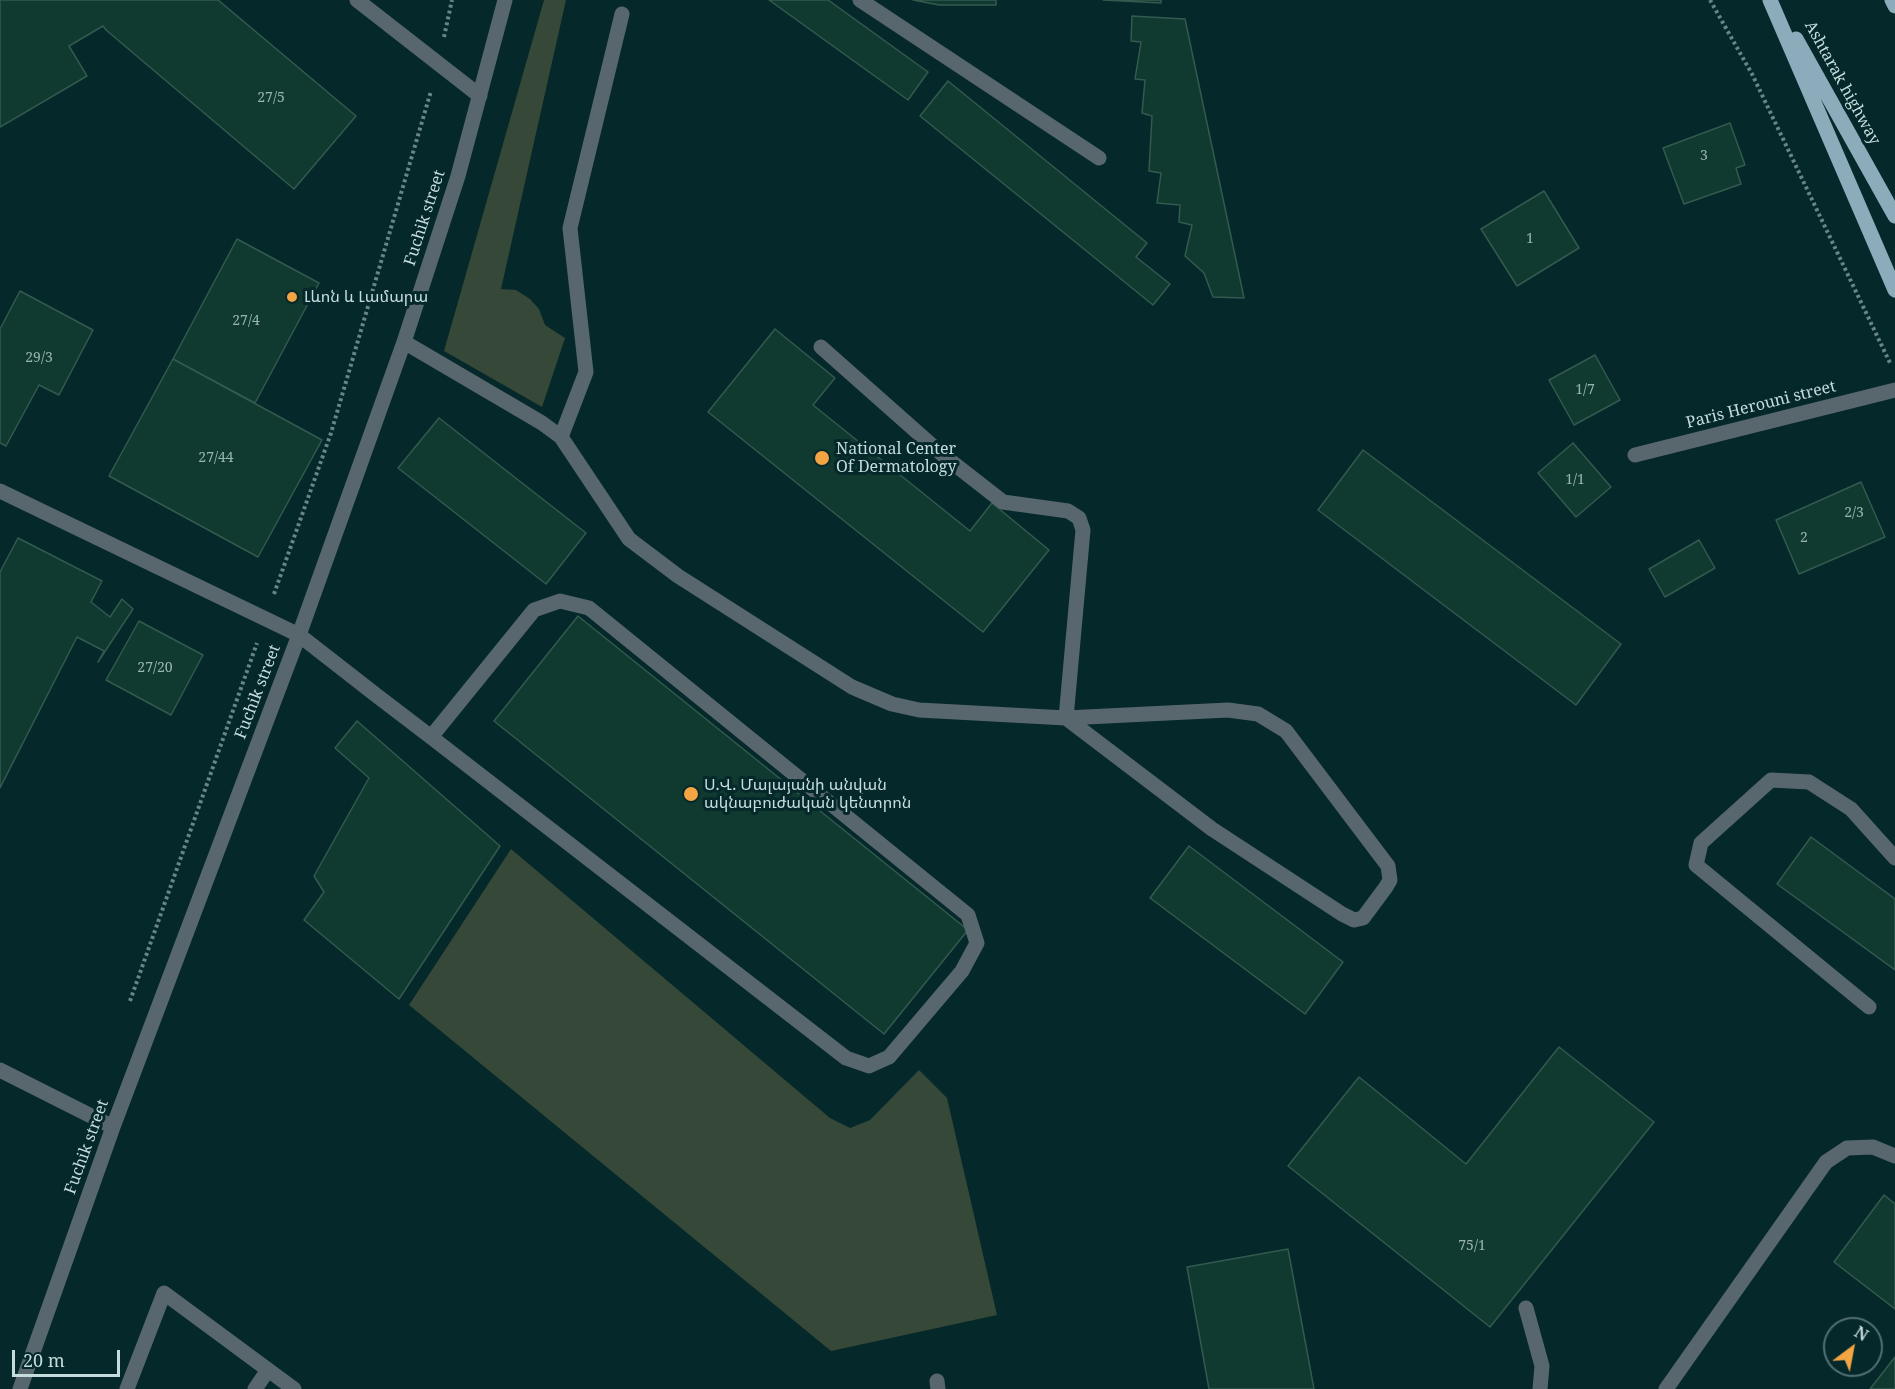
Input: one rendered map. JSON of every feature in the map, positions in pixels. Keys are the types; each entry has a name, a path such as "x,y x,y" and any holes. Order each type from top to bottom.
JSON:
{"main road":[{"name":"Ashtarak highway","path":"1772,0 1895,216"},
{"path":"1772,0 1895,290"},
{"path":"1892,0 1895,6"}],"street":[{"path":"357,0 480,96"},
{"name":"Fuchik street","path":"20,1389 113,1127 299,635 404,342 458,176 505,0"},
{"path":"860,0 1099,158"},
{"path":"561,437 586,372 570,228 622,14"},
{"path":"404,342 542,423 561,437 629,539 678,576 852,687 892,704 919,710 1066,718 1228,710 1258,714 1286,731 1388,866 1390,880 1363,918 1354,920 1212,829 1066,718"},
{"path":"821,346 944,456 1003,502 1068,511 1078,518 1083,530 1066,718"},
{"name":"Paris Herouni street","path":"1635,455 1895,390"},
{"path":"0,491 299,635 846,1058 869,1066 889,1058 962,971 977,943 968,915 589,608 560,601 534,610 431,737"},
{"path":"1869,1007 1696,866 1701,843 1771,780 1809,782 1843,803 1895,858"},
{"path":"0,1070 113,1127"},
{"path":"1666,1389 1826,1162 1848,1148 1873,1147 1895,1156"},
{"path":"127,1389 164,1293 294,1389"},
{"path":"1526,1308 1542,1365 1540,1389"},
{"path":"255,1389 268,1370"}],"path":[{"path":"127,1009 331,433 439,64 452,0"},
{"path":"1710,0 1752,74 1895,373"}],"green space":[{"path":"544,0 566,0 501,289 516,290 530,299 539,309 545,325 565,338 542,407 444,351"},
{"path":"511,849 830,1118 850,1128 870,1120 919,1070 947,1098 997,1315 831,1351 409,1005"}],"building":[{"path":"0,0 218,0 356,116 294,189 103,26 69,46 87,76 0,127"},
{"path":"769,0 828,0 928,72 908,100"},
{"path":"913,0 996,0 996,5 939,5"},
{"path":"1103,0 1161,0 1161,3"},
{"path":"1132,16 1185,19 1244,298 1213,297 1204,273 1185,256 1192,225 1179,222 1180,205 1157,203 1161,173 1149,171 1152,116 1142,113 1145,80 1135,79 1141,42 1131,41"},
{"path":"948,81 1147,243 1136,257 1170,284 1153,305 920,116"},
{"path":"1730,123 1745,165 1736,168 1741,184 1684,204 1663,148"},
{"path":"1544,191 1579,248 1517,286 1481,229"},
{"path":"237,239 319,283 255,403 173,359"},
{"path":"20,291 93,330 59,395 39,385 6,446 0,443 0,329"},
{"name":"National Center Of Dermatology","path":"775,329 835,378 813,405 970,531 992,503 1049,550 983,632 708,412"},
{"path":"1595,355 1620,400 1574,425 1549,380"},
{"path":"173,359 322,440 258,557 109,476"},
{"path":"439,418 586,533 546,584 398,468"},
{"path":"1573,443 1611,487 1576,517 1538,473"},
{"path":"1363,450 1621,644 1576,705 1318,510"},
{"path":"1861,482 1885,537 1799,574 1776,520"},
{"path":"18,538 102,581 91,602 110,617 122,599 133,609 98,662 104,651 77,637 0,788 0,572"},
{"path":"1699,540 1715,568 1665,597 1649,569"},
{"name":"Ս.Վ. Մալայանի անվան ակնաբուժական կենտրոն","path":"578,616 968,930 884,1034 494,721"},
{"path":"139,621 203,655 171,715 106,680"},
{"path":"357,721 500,846 399,999 304,920 324,892 314,876 369,778 335,748"},
{"path":"1811,837 1895,899 1895,970 1777,884"},
{"path":"1189,846 1343,962 1305,1014 1150,898"},
{"path":"1559,1047 1654,1122 1490,1327 1288,1166 1359,1077 1466,1164"},
{"path":"1884,1195 1895,1204 1895,1309 1834,1262"},
{"path":"1288,1249 1314,1389 1209,1389 1187,1267"},
{"path":"1895,1357 1895,1389 1870,1389 1879,1377 1883,1377 1883,1372"}],"place":[{"name":"Լևոն և Լամարա","path":"292,297"},
{"name":"National Center Of Dermatology","path":"822,458"},
{"name":"Ս.Վ. Մալայանի անվան ակնաբուժական կենտրոն","path":"691,794"}]}
